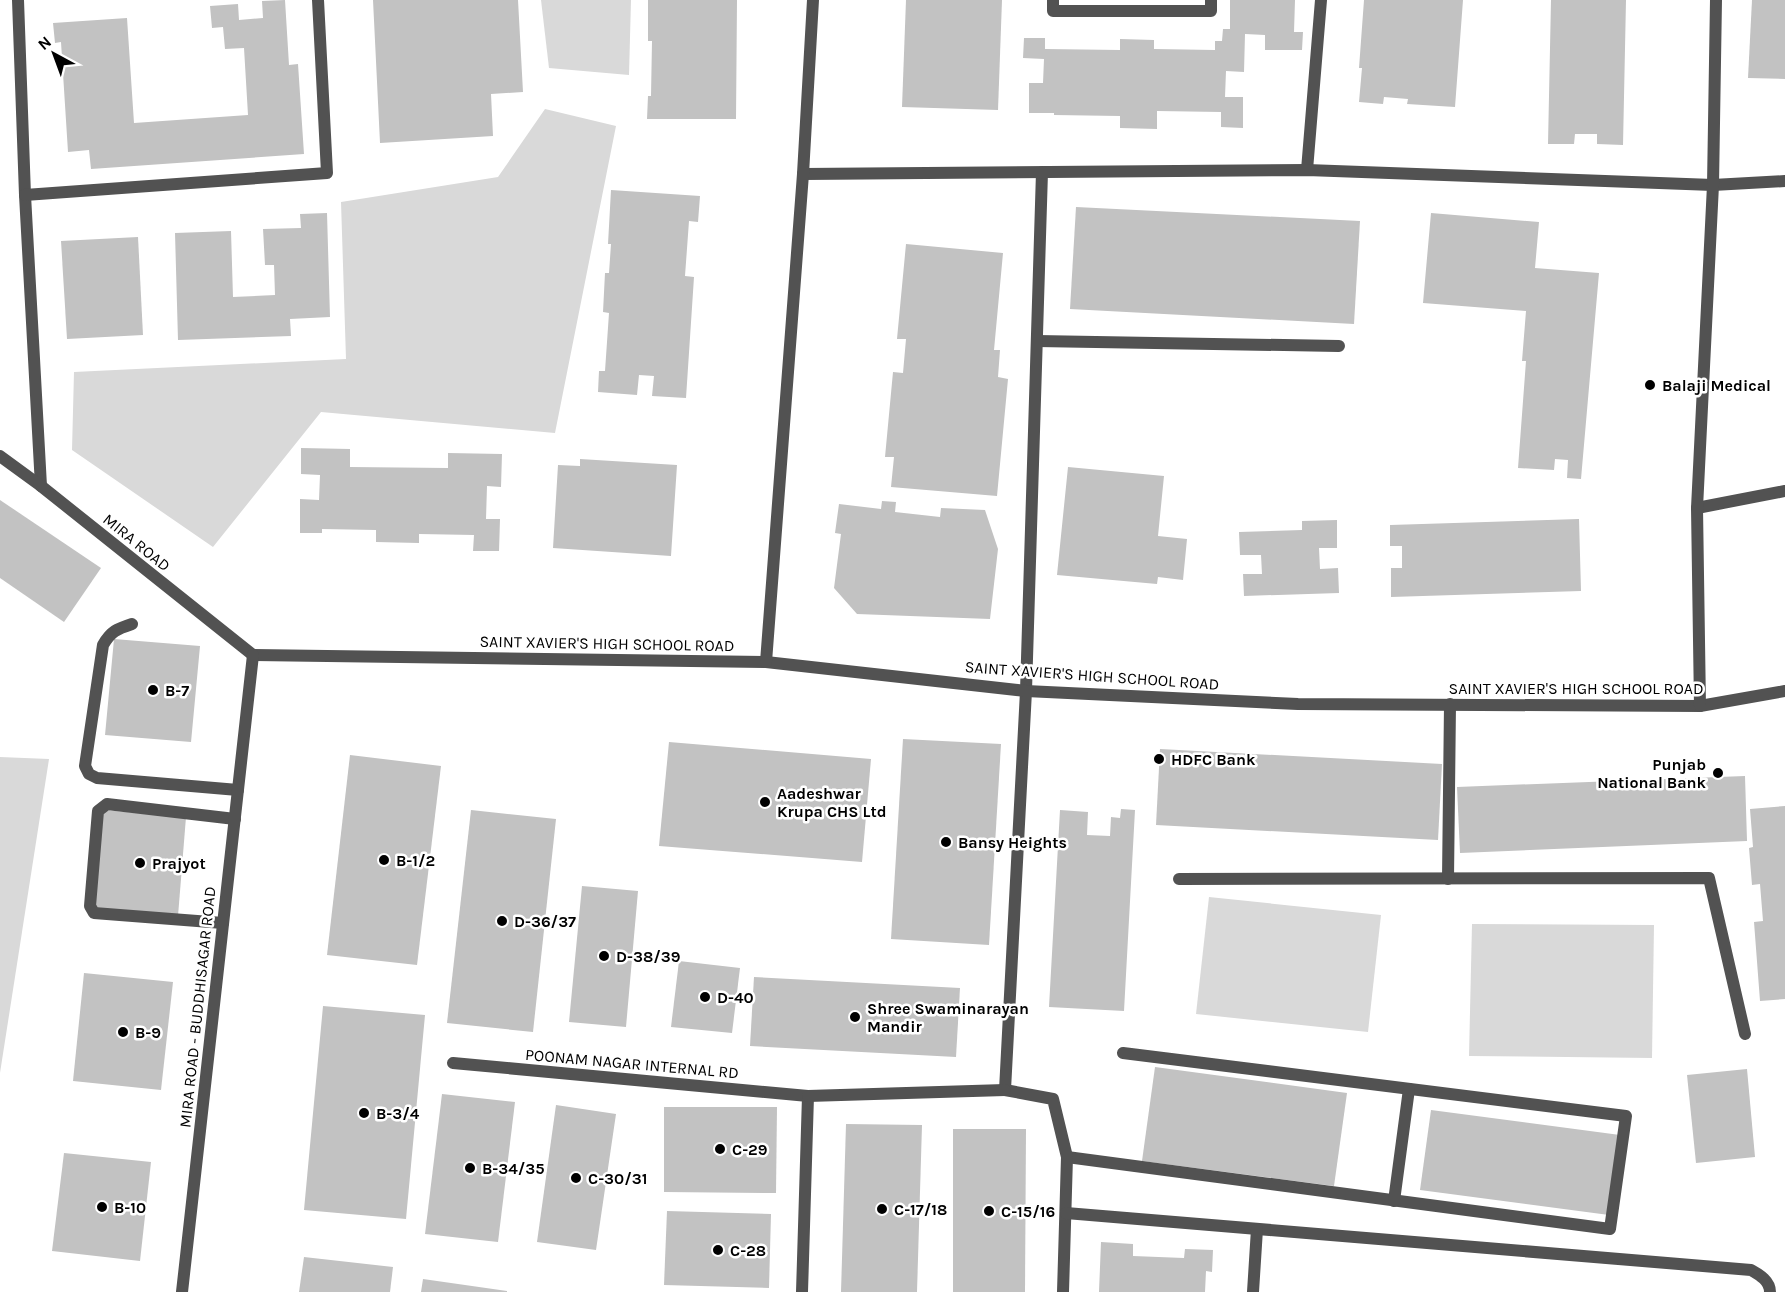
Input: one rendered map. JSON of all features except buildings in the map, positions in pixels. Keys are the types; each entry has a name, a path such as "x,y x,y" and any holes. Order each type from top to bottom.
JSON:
{"street":[{"path":"18,0 25,195 41,486"},
{"path":"25,195 327,173 318,0"},
{"path":"766,662 803,174 813,0"},
{"path":"1053,0 1053,11 1211,11 1211,0"},
{"path":"1307,170 1321,0"},
{"path":"1700,706 1697,508 1713,185 1716,0"},
{"path":"803,174 1307,170 1713,185 1785,181"},
{"path":"1005,1090 1026,691 1042,172"},
{"path":"1036,341 1339,346"},
{"name":"MIRA ROAD","path":"0,456 253,655"},
{"path":"1697,508 1785,491"},
{"path":"132,624 118,628 108,636 103,645 85,766 89,774 97,778 238,790"},
{"name":"SAINT XAVIER'S HIGH SCHOOL ROAD","path":"253,655 766,662 1026,691 1298,704 1700,706 1785,691"},
{"name":"MIRA ROAD - BUDDHISAGAR ROAD","path":"182,1292 253,655"},
{"path":"1448,879 1450,704"},
{"path":"223,923 94,913 90,906 98,811 107,804 235,819"},
{"path":"1179,879 1709,878 1745,1034"},
{"path":"1063,1292 1067,1157 1610,1229 1626,1116 1123,1053"},
{"name":"POONAM NAGAR INTERNAL RD","path":"453,1063 808,1096 1005,1090 1053,1099 1067,1157"},
{"path":"1394,1201 1408,1089"},
{"path":"802,1292 808,1096"},
{"path":"1065,1213 1751,1269 1763,1278 1770,1287 1770,1292"},
{"path":"1253,1292 1257,1228"}],"shaded area":[{"path":"541,0 631,0 629,75 549,68"},
{"path":"545,109 616,126 555,433 321,412 213,547 72,450 74,372 346,359 341,202 498,177"},
{"path":"0,757 49,759 0,1073"},
{"path":"1209,897 1381,915 1368,1032 1196,1014"},
{"path":"1472,924 1654,925 1652,1058 1469,1056"}],"place":[{"name":"Balaji Medical","path":"1650,385"},
{"name":"B-7","path":"153,690"},
{"name":"HDFC Bank","path":"1159,759"},
{"name":"Punjab National Bank","path":"1718,773"},
{"name":"Aadeshwar Krupa CHS Ltd","path":"765,802"},
{"name":"Bansy Heights","path":"946,842"},
{"name":"B-1/2","path":"384,860"},
{"name":"Prajyot","path":"140,863"},
{"name":"D-36/37","path":"502,921"},
{"name":"D-38/39","path":"604,956"},
{"name":"D-40","path":"705,997"},
{"name":"Shree Swaminarayan Mandir","path":"855,1017"},
{"name":"B-9","path":"123,1032"},
{"name":"B-3/4","path":"364,1113"},
{"name":"C-29","path":"720,1149"},
{"name":"B-34/35","path":"470,1168"},
{"name":"C-30/31","path":"576,1178"},
{"name":"B-10","path":"102,1207"},
{"name":"C-17/18","path":"882,1209"},
{"name":"C-15/16","path":"989,1211"},
{"name":"C-28","path":"718,1250"}]}
